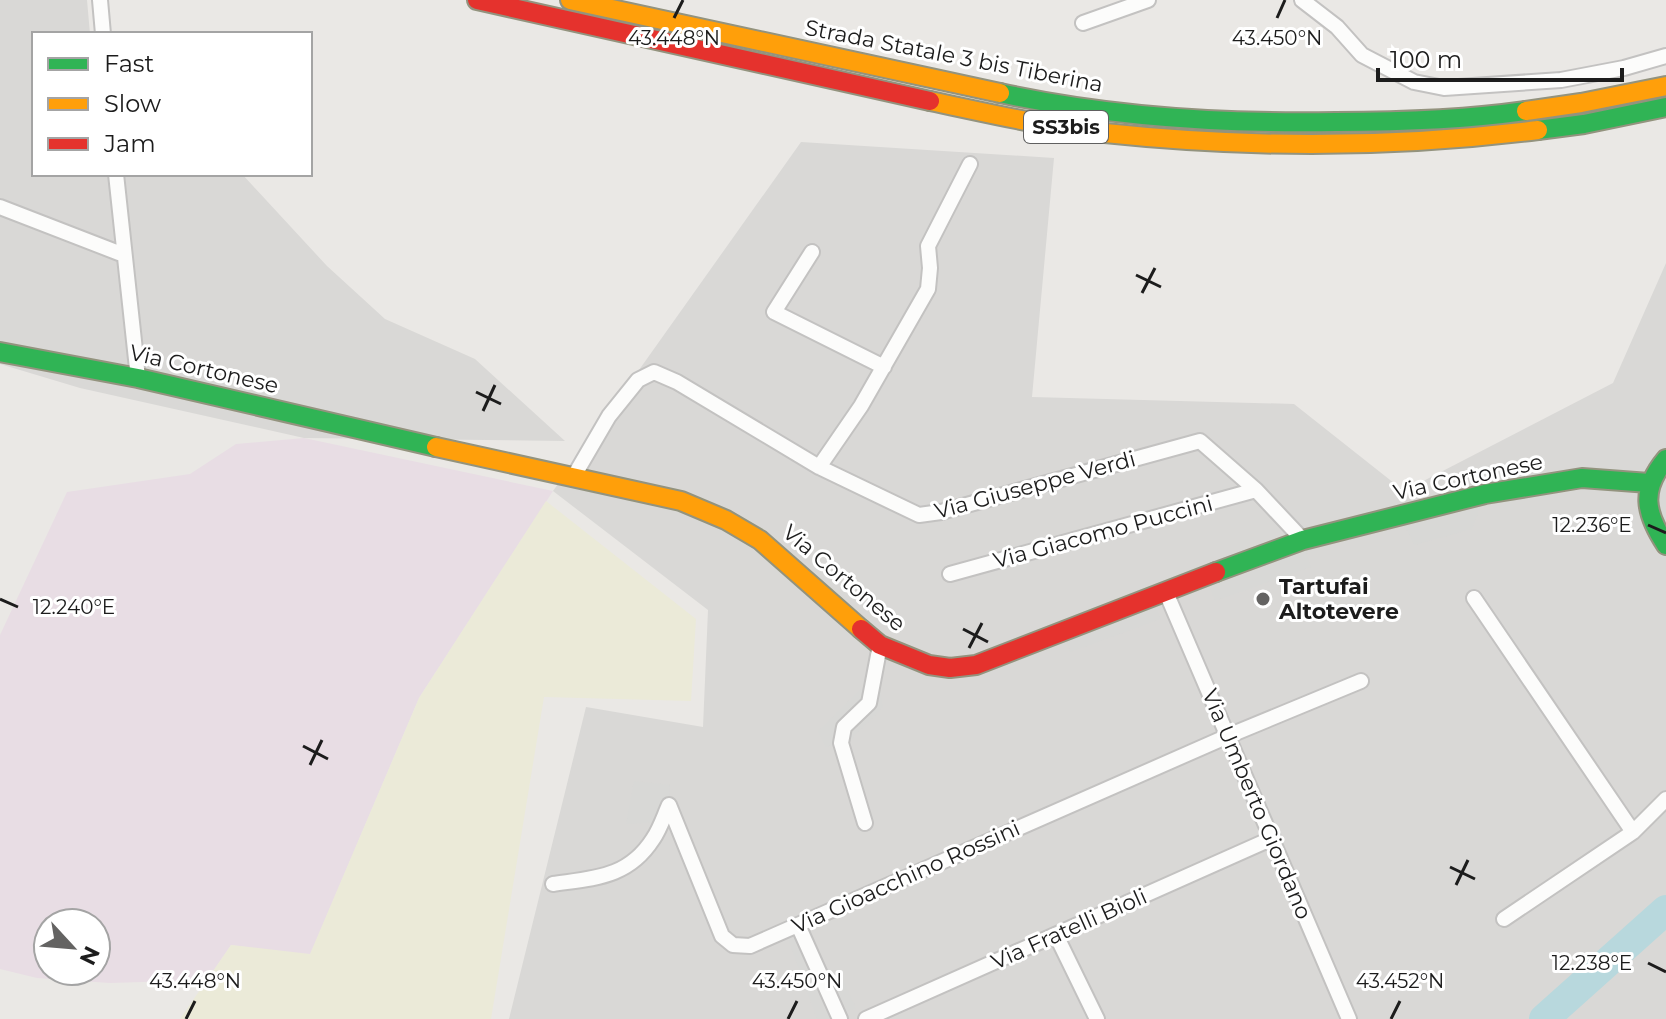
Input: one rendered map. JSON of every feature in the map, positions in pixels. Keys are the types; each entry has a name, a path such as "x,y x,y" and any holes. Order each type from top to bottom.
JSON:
{"main road":[{"name":"Strada Statale 3 bis Tiberina","path":"477,0 1009,118 1103,133 1284,143 1377,142 1540,130 1666,107"},
{"name":"Strada Statale 3 bis Tiberina","path":"570,0 1012,96 1202,121 1377,122 1496,115 1581,103 1666,86"},
{"name":"Via Cortonese","path":"0,352 138,378 681,501 726,520 760,540 880,645 929,665 950,668 976,665 1165,590 1303,540 1485,494 1568,480 1582,478 1649,483"},
{"path":"1666,459 1649,483 1648,501 1650,517 1666,545"}],"street":[{"path":"100,0 103,32"},
{"path":"1083,23 1148,0"},
{"path":"1302,0 1337,27 1362,55 1414,82 1444,88 1561,80 1666,56"},
{"path":"819,467 861,406 928,289 928,246 970,164"},
{"path":"116,176 138,378"},
{"path":"0,207 124,255"},
{"path":"812,252 774,312 884,367"},
{"name":"Via Giuseppe Verdi","path":"574,476 609,416 638,380 654,372 677,382 819,467 919,515 941,512 1200,441 1256,490 1303,540"},
{"name":"Via Giacomo Puccini","path":"950,574 1256,490"},
{"name":"Via Umberto Giordano","path":"1165,590 1349,1019"},
{"path":"1474,598 1633,832"},
{"path":"865,823 841,743 844,727 869,703 880,645"},
{"name":"Via Gioacchino Rossini","path":"553,884 599,877 623,869 641,855 654,838 669,805 722,936 733,945 750,946 1228,736 1361,681"},
{"path":"1504,919 1633,832 1666,799"},
{"name":"Via Fratelli Bioli","path":"866,1019 1273,838"},
{"path":"798,925 840,1019"},
{"path":"1056,935 1097,1019"}],"shaded area":[{"path":"0,0 87,0 90,32 32,32 32,176 244,176 327,266 385,319 475,359 565,441 304,438 80,388 0,364"},
{"path":"801,142 1054,158 1032,397 1294,404 1404,491 1613,383 1666,263 1666,1019 509,1019 586,707 703,727 708,610 553,491"},
{"path":"304,438 553,491 419,698 310,955 231,945 207,980 112,983 112,907 32,907 32,977 0,969 0,635 67,492 190,474 236,444"},
{"path":"1485,494 1472,529 1414,545 1400,516"},
{"path":"1303,540 1311,567 1215,601 1205,575"},
{"path":"1151,595 1161,619 1070,652 1064,631"},
{"path":"863,687 880,688 883,707 851,740 826,747 818,731"},
{"path":"634,781 670,785 669,805 661,822 626,824"},
{"path":"798,925 823,980 840,973 856,1008 829,1019 817,1019 785,931"}],"green space":[{"path":"546,501 696,619 691,701 544,697 491,1019 180,1019 231,945 310,954 419,698"}],"waterway":[{"path":"1544,1019 1666,910"}],"traffic: fast":[{"path":"1000,93 1125,113 1252,122 1407,121 1526,111"},
{"path":"1538,130 1666,107"},
{"path":"0,352 138,378 436,447"},
{"path":"1666,459 1652,481 1648,502 1653,522 1666,545"},
{"path":"1216,572 1303,540 1485,494 1582,478 1649,483"}],"traffic: slow":[{"path":"570,0 1000,93"},
{"path":"1526,111 1666,86"},
{"path":"930,101 1083,130 1212,141 1376,143 1538,130"},
{"path":"436,447 681,501 726,520 760,540 861,629"}],"traffic: jam":[{"path":"477,0 930,101"},
{"path":"861,629 880,645 929,665 950,668 976,665 1216,572"}],"place":[{"name":"Tartufai Altotevere","path":"1263,599"}]}
